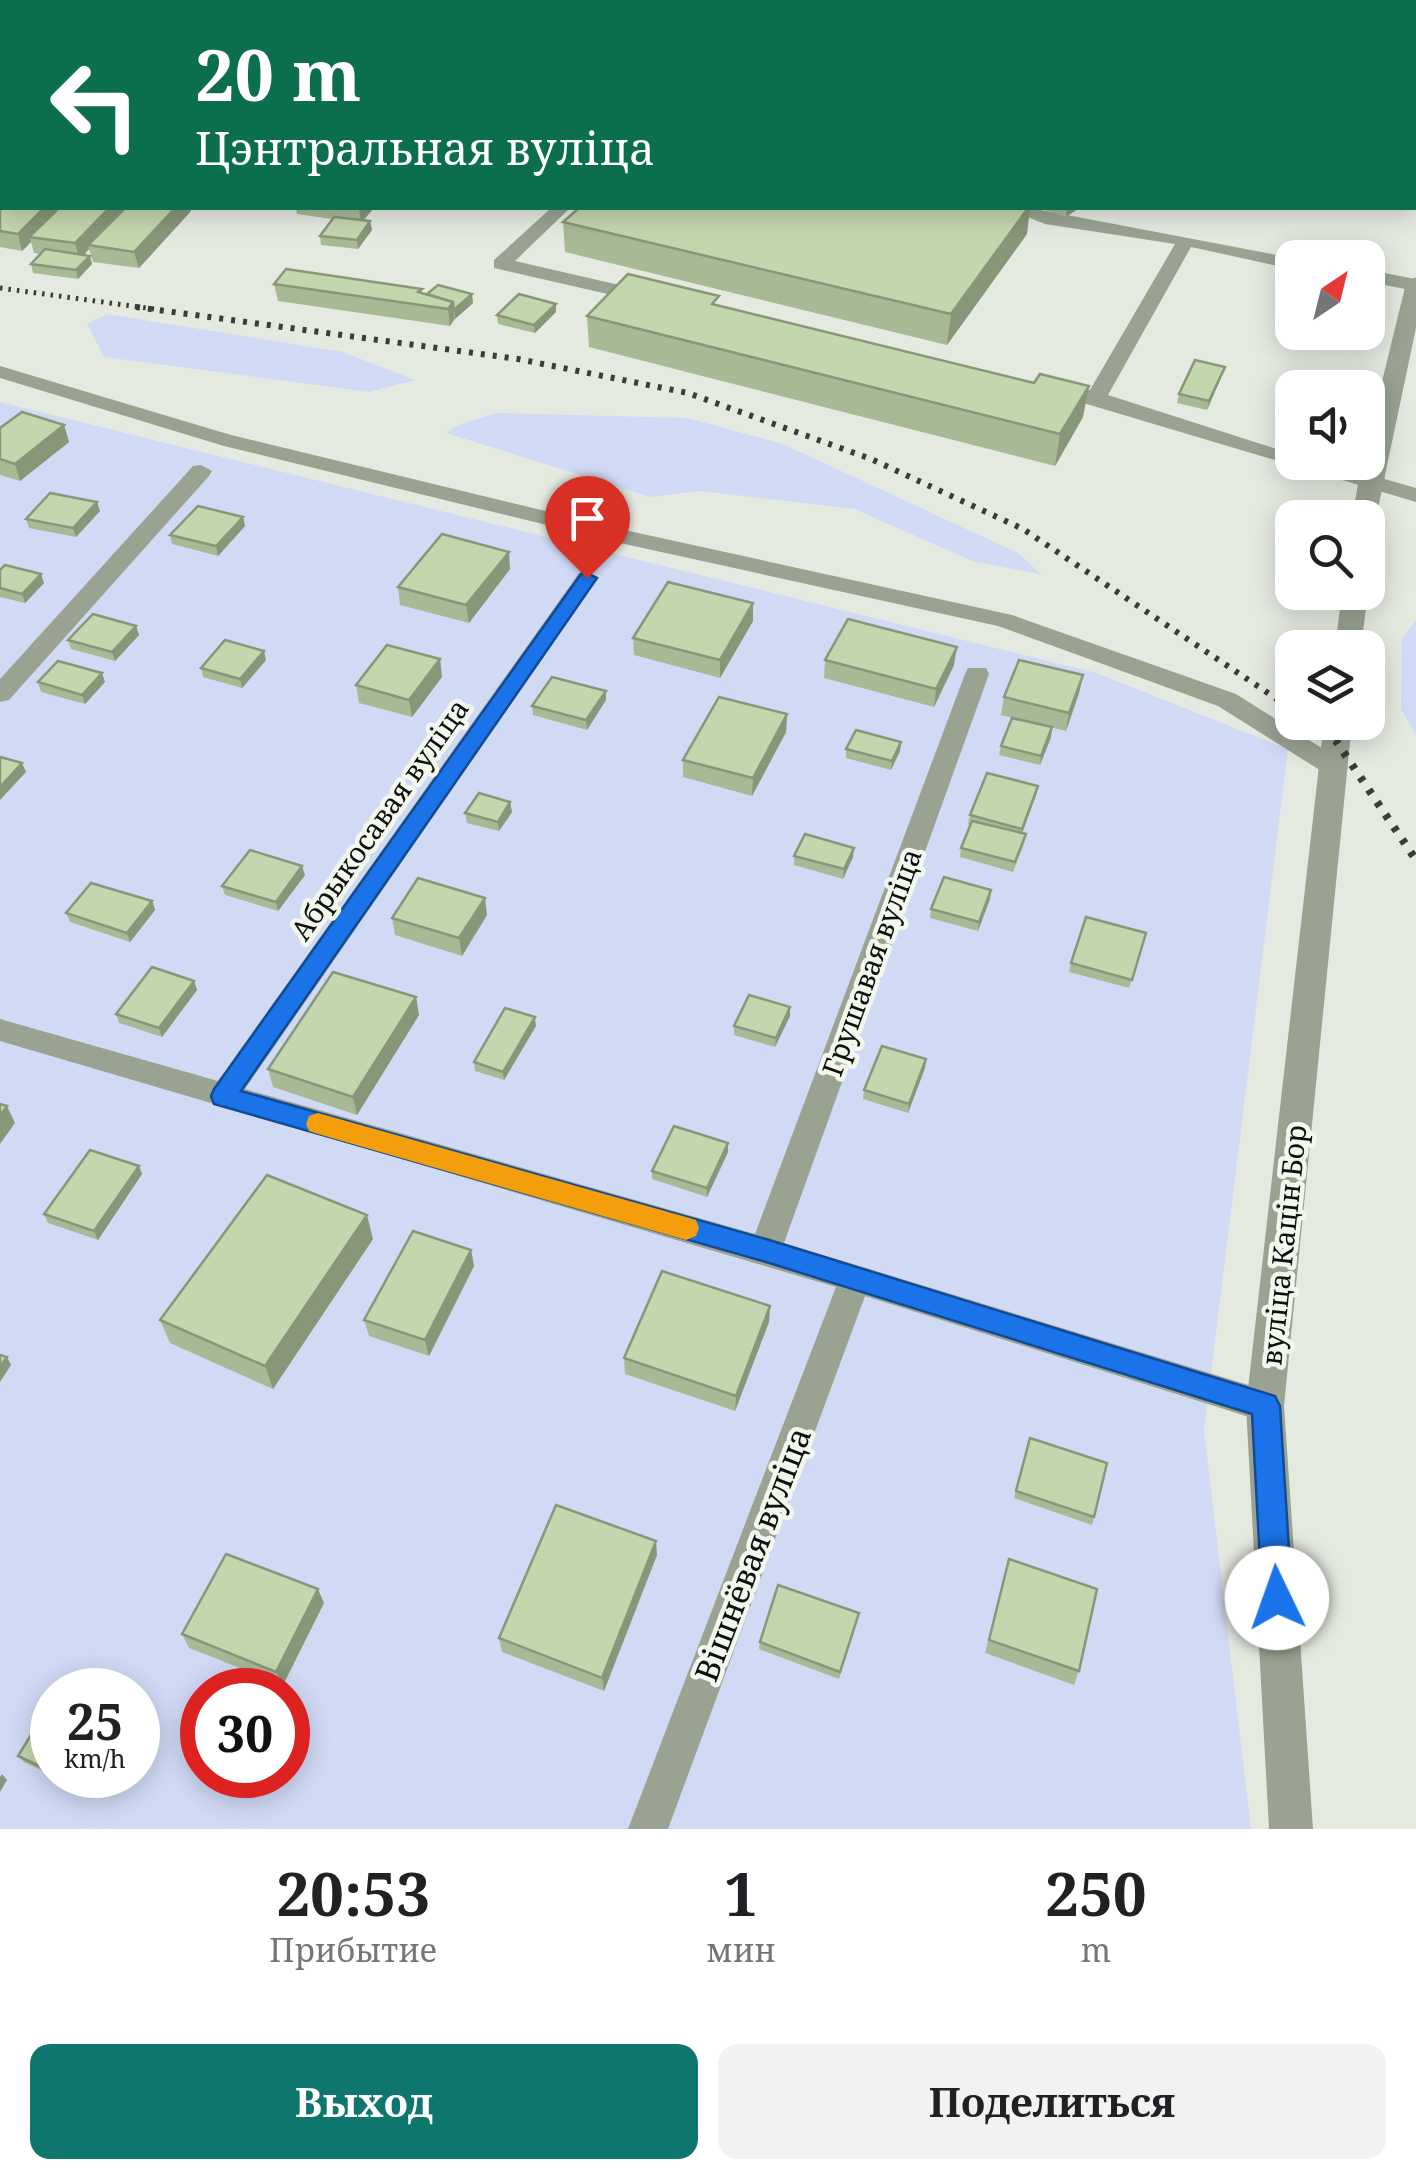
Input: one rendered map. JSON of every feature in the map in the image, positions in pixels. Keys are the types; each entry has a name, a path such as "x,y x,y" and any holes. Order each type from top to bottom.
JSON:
{"street":[{"path":"1366,500 1416,284"},
{"name":"вуліца Кацін Бор","path":"1291,1829 1266,1406 1336,740"}],"lane":[{"path":"559,210 501,264 674,303"},
{"path":"1020,210 1046,219 1186,240 1275,259"},
{"path":"1096,398 1186,240"},
{"path":"1385,279 1416,284"},
{"path":"0,372 224,440 620,536 1004,620 1227,700 1334,768"},
{"path":"1038,385 1096,398 1275,455"},
{"path":"0,694 201,471"},
{"path":"1365,480 1416,495"},
{"name":"Абрыкосавая вуліца","path":"223,1096 587,578"},
{"name":"Грушавая вуліца","path":"766,1251 977,674"},
{"path":"0,1030 766,1251 1266,1406"},
{"name":"Вішнёвая вуліца","path":"648,1829 855,1279"}],"shaded area":[{"path":"107,314 343,352 415,380 369,392 104,357 87,324"},
{"path":"0,402 1097,673 1288,749 1204,1430 1251,1829 0,1829"},
{"path":"496,413 687,418 783,444 1018,553 1041,574 975,562 854,509 700,491 650,497 446,433"},
{"path":"1416,620 1416,735 1401,709 1402,638"}],"building":[{"path":"0,210 42,210 18,234 0,231"},
{"path":"57,210 107,210 75,243 29,237"},
{"path":"123,210 173,210 134,252 88,245"},
{"path":"577,210 1027,210 951,314 563,222"},
{"path":"334,217 370,221 357,240 320,236"},
{"path":"45,249 90,256 76,270 31,264"},
{"path":"286,269 422,289 418,292 453,302 448,309 274,284"},
{"path":"628,274 719,296 712,304 1034,383 1040,374 1089,386 1060,434 587,316"},
{"path":"438,285 472,294 454,310 453,302 427,294"},
{"path":"519,294 556,304 534,325 497,315"},
{"path":"1195,360 1225,367 1209,401 1179,394"},
{"path":"22,412 64,425 15,464 0,459 0,428"},
{"path":"50,493 97,502 73,528 26,519"},
{"path":"198,506 243,517 216,546 170,535"},
{"path":"442,534 509,552 466,605 398,587"},
{"path":"5,565 41,574 22,594 0,588 0,570"},
{"path":"668,582 753,603 720,660 633,638"},
{"path":"93,614 136,626 112,652 68,640"},
{"path":"848,619 957,647 936,689 825,660"},
{"path":"225,640 264,651 240,679 201,668"},
{"path":"387,645 440,659 409,700 356,685"},
{"path":"1019,660 1083,675 1069,713 1004,697"},
{"path":"58,661 102,673 82,695 38,682"},
{"path":"552,677 606,691 586,720 532,706"},
{"path":"719,697 787,714 753,778 683,760"},
{"path":"1012,718 1052,727 1041,756 1001,746"},
{"path":"856,730 901,742 892,761 846,749"},
{"path":"0,757 22,763 0,787"},
{"path":"987,773 1038,786 1022,829 970,815"},
{"path":"479,793 510,802 498,822 465,813"},
{"path":"972,821 1026,834 1015,862 961,848"},
{"path":"805,834 854,848 844,869 794,856"},
{"path":"250,850 302,866 276,902 222,886"},
{"path":"944,877 991,890 979,922 931,909"},
{"path":"418,878 485,898 459,938 392,918"},
{"path":"91,883 152,901 127,933 66,913"},
{"path":"1086,917 1146,933 1132,980 1071,963"},
{"path":"152,967 194,981 159,1028 116,1014"},
{"path":"333,972 416,997 353,1097 268,1069"},
{"path":"749,995 790,1007 776,1038 734,1026"},
{"path":"505,1008 535,1017 503,1072 474,1062"},
{"path":"882,1046 926,1059 909,1104 864,1090"},
{"path":"674,1126 728,1143 707,1188 652,1171"},
{"path":"90,1150 139,1166 94,1231 44,1214"},
{"path":"267,1175 367,1215 265,1366 160,1320"},
{"path":"413,1231 471,1250 425,1340 364,1320"},
{"path":"662,1271 770,1306 736,1396 624,1358"},
{"path":"1030,1438 1107,1463 1094,1517 1016,1491"},
{"path":"556,1505 656,1541 602,1678 499,1638"},
{"path":"226,1554 318,1589 278,1668 266,1668 182,1634"},
{"path":"1009,1559 1097,1589 1079,1671 989,1640"},
{"path":"778,1585 859,1613 840,1672 760,1642"},
{"path":"30,1737 30,1762 18,1756"}],"railway":[{"path":"0,288 154,309"},
{"path":"136,307 518,359 688,393 871,459 1023,529 1275,698"},
{"path":"1335,740 1416,860"}],"slow traffic":[{"path":"318,1124 686,1228"}],"route":[{"path":"587,578 223,1096 766,1251 1266,1406 1277,1598"}]}
